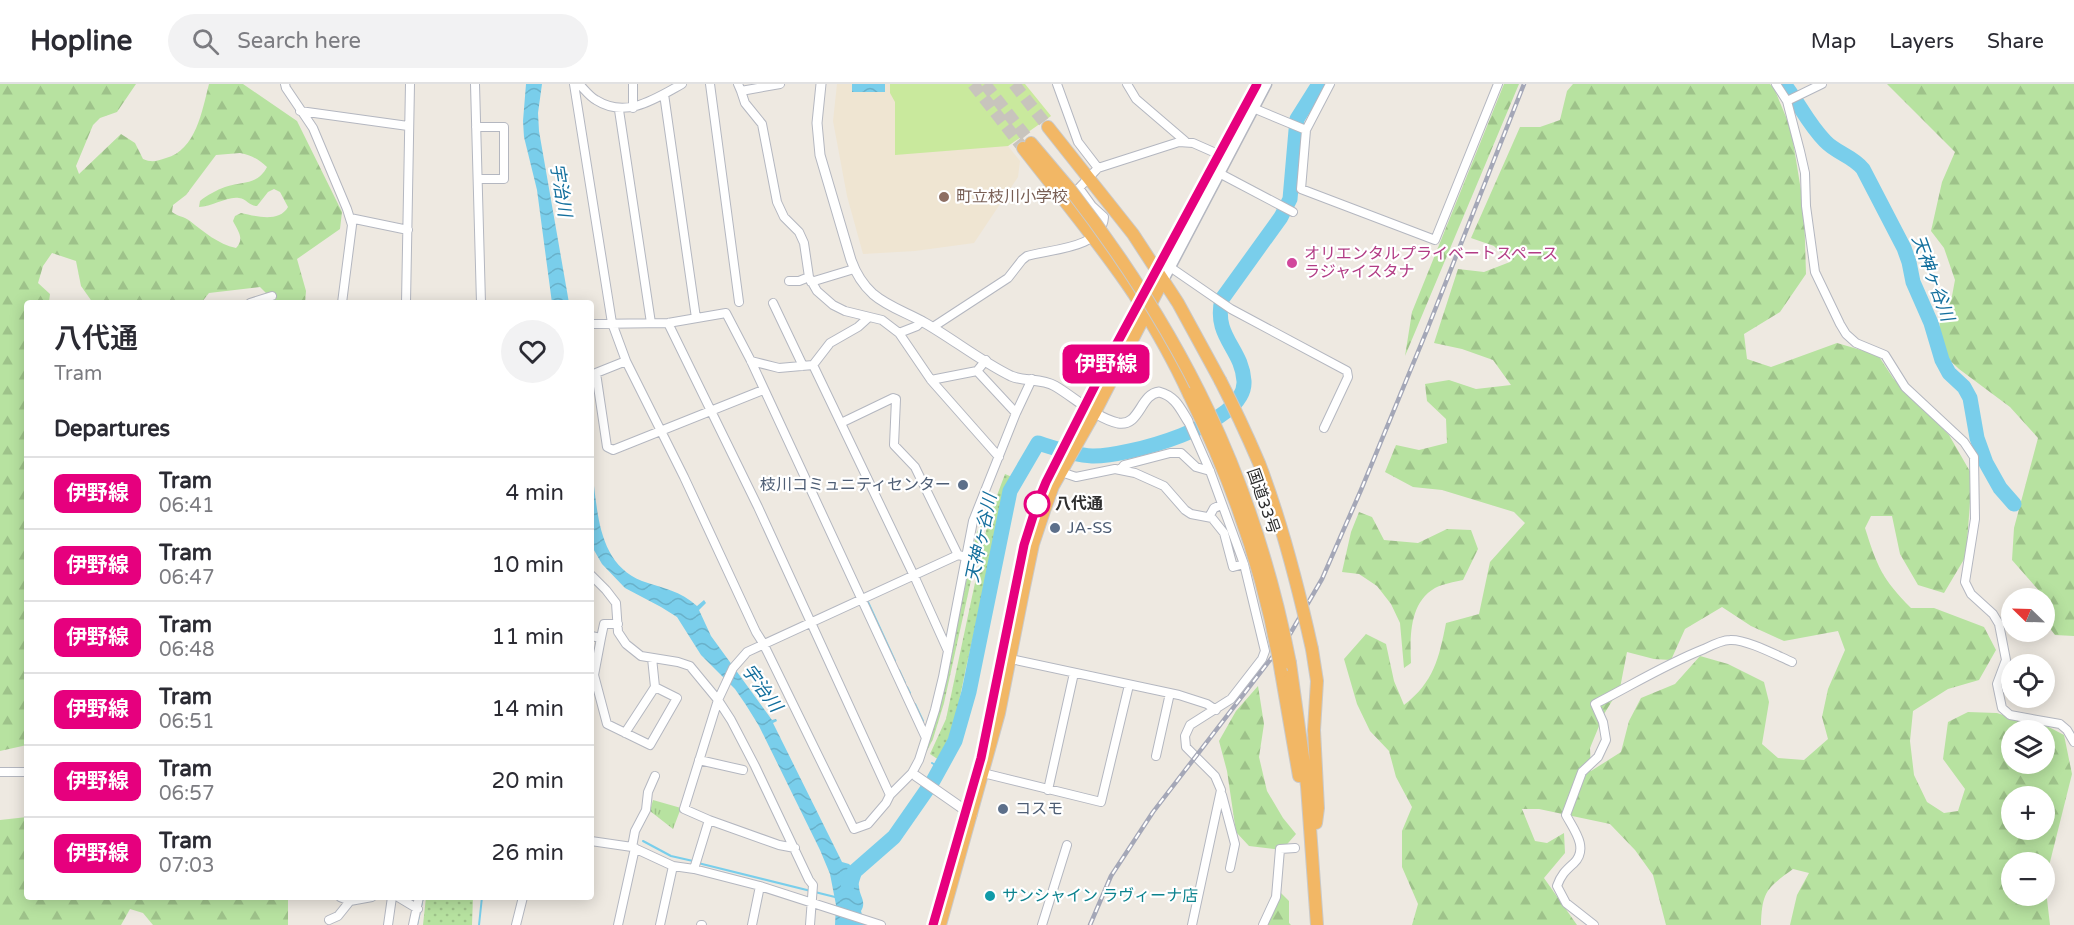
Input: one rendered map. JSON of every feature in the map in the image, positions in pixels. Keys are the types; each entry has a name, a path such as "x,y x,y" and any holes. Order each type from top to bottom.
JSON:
{"highway":[{"path":"1048,127 1093,173 1163,280 1220,380 1259,463 1294,571 1317,681 1314,730 1318,808 1312,844"},
{"name":"国道33号","path":"1092,237 1027,146 1069,188 1131,272 1187,365 1233,464 1260,539 1274,588 1286,668"},
{"path":"1092,237 1145,312 1174,361 1215,447 1246,529 1286,668 1312,844 1317,925"},
{"path":"940,925 983,773 1011,659 1034,544 1044,511 1063,469 1163,280"}],"main road":[{"path":"1163,280 1266,84"}],"street":[{"path":"285,84 300,111 313,128 352,225 342,300"},
{"path":"406,300 410,84"},
{"path":"475,84 481,300"},
{"path":"574,84 612,323 626,361 756,632 854,829 868,824 890,795 914,775 935,710 976,512 1016,413 1032,380"},
{"path":"579,84 595,100 619,110 633,108 682,84"},
{"path":"633,84 633,108"},
{"path":"710,84 739,302"},
{"path":"780,84 740,88 745,103 762,124 777,202 784,217 799,232 804,243 810,279 817,291 833,305 845,311 882,320 899,333 931,380 999,457"},
{"path":"821,84 817,123 820,155 854,269 862,283 875,296 933,327 1011,376 1056,386 1095,412 1118,423 1125,423 1137,414 1149,396 1159,392 1170,396 1178,404 1188,421 1210,471 1244,564 1264,651 1262,659 1231,699 1190,725 1184,742 1186,747 1215,776 1221,790 1234,844 1230,868"},
{"path":"1057,84 1078,141 1093,173"},
{"path":"1127,84 1136,99 1185,141 1227,158"},
{"path":"1330,84 1304,130 1301,189 1436,240 1498,84"},
{"path":"1776,84 1792,99 1805,173 1806,206 1815,272 1840,324 1846,334 1856,343 1885,355 1905,387 1964,442 1974,457 1975,519 1965,582 1971,594 1993,614 1999,624 2006,660 1997,684 2002,708 2010,715 2060,724 2067,729 2074,742"},
{"path":"1792,99 1822,84"},
{"path":"664,94 696,318"},
{"path":"1253,108 1304,130"},
{"path":"619,110 651,323"},
{"path":"300,111 408,126"},
{"path":"476,127 504,127 504,179 478,179"},
{"path":"933,327 1008,278 1027,256 1080,244 1092,237 1104,220 1102,213 1092,206 1079,188 1093,173 1185,141"},
{"path":"1219,173 1292,212"},
{"path":"350,218 408,230"},
{"path":"1170,267 1231,309 1347,371 1348,377 1324,428"},
{"path":"789,281 810,279 854,269"},
{"path":"259,300 272,296"},
{"path":"773,303 803,366"},
{"path":"594,324 668,323 726,313 751,361 926,738"},
{"path":"751,361 779,368 813,365 830,343 858,327 869,316"},
{"path":"899,333 917,326 922,321"},
{"path":"668,323 748,488 890,795"},
{"path":"931,380 977,370 986,360"},
{"path":"626,361 596,373 603,433 607,447 613,450 763,390"},
{"path":"813,365 948,651"},
{"path":"977,370 1016,413"},
{"path":"841,423 893,398 896,399 894,444 915,467 958,555"},
{"path":"1120,471 1124,465 1170,453 1181,453 1196,467 1210,471"},
{"path":"1063,469 1076,477 1114,470 1135,473 1155,480 1172,494 1185,510 1191,514 1212,518 1224,533 1233,567 1244,564"},
{"path":"1209,517 1214,508 1221,505"},
{"path":"795,848 684,810 720,697 733,668 744,654 763,643 958,555 967,557"},
{"path":"594,578 616,603 618,632 626,644 641,656 690,666 720,697 813,885 815,904 810,925"},
{"path":"594,670 604,624 618,624"},
{"path":"594,637 601,638"},
{"path":"1594,925 1566,903 1557,886 1561,875 1577,860 1581,849 1580,840 1566,815 1582,772 1598,757 1606,740 1603,722 1595,704 1662,666 1731,639 1792,662"},
{"path":"625,733 655,687 652,658"},
{"path":"1011,659 1170,693 1207,704 1216,710"},
{"path":"1048,790 1074,673"},
{"path":"594,678 607,724 650,745 677,698 655,687"},
{"path":"983,773 1101,802 1129,685"},
{"path":"1156,756 1170,693"},
{"path":"699,760 743,771"},
{"path":"0,772 24,772"},
{"path":"914,775 972,815"},
{"path":"618,925 635,831 646,810 648,792 655,776"},
{"path":"1192,925 1221,790"},
{"path":"696,863 709,820"},
{"path":"594,842 633,848 673,866 696,863 878,924"},
{"path":"1042,925 1067,845"},
{"path":"1263,925 1276,897 1280,849 1295,848"},
{"path":"660,925 673,866"},
{"path":"753,925 760,886"},
{"path":"329,920 339,916 350,901 356,900"},
{"path":"388,925 392,900"},
{"path":"403,900 418,909"},
{"path":"413,925 419,900"},
{"path":"516,925 522,900"}],"shaded area":[{"name":"町立枝川小学校","path":"837,84 1025,84 1051,116 1008,146 1020,161 1018,177 974,243 915,251 863,254 847,196 833,121"}],"green space":[{"path":"0,84 136,84 117,112 100,118 93,125 76,166 79,174 121,134 135,143 143,159 157,161 176,154 191,138 196,128 209,84 243,84 297,121 342,212 340,229 297,259 306,291 305,300 273,300 260,287 209,293 203,300 91,300 81,286 76,261 52,253 43,266 38,283 50,294 49,300 24,300 24,746 0,751","holes":["240,153 254,158 267,167 259,177 249,182 225,187 200,201 199,207 234,198 257,206 268,192 274,189 280,192 288,207 279,215 260,217 241,213 235,216 233,221 240,238 236,248 217,241 188,219 172,212 173,205 186,195 216,155"]},
{"path":"890,84 1025,84 1051,116 1008,146 895,155 895,102 890,93"},
{"path":"1504,84 1519,84 1405,356 1412,312"},
{"path":"1573,84 1770,84 1774,88 1791,129 1804,209 1806,274 1780,312 1744,334 1747,359 1771,367 1837,343 1878,355 1893,378 1949,435 1972,475 1966,556 1944,593 1918,585 1900,554 1892,516 1871,516 1865,528 1873,552 1887,580 1911,608 1934,608 1984,627 1996,650 1979,680 1948,689 1913,711 1910,741 1914,775 1927,802 1944,813 1958,811 1965,789 1943,759 1948,722 1968,712 1997,713 2018,720 2001,720 2001,774 2055,774 2055,730 2064,735 2072,774 2052,852 2001,852 2001,906 2048,906 2050,925 1790,925 1797,895 1809,873 1793,869 1768,891 1763,905 1761,925 1666,925 1653,875 1635,850 1610,824 1539,809 1522,809 1535,841 1547,843 1564,833 1565,853 1544,878 1577,925 1412,925 1418,904 1402,867 1402,831 1412,807 1396,777 1389,751 1370,731 1357,704 1344,659 1366,634 1386,644 1394,681 1404,705 1429,678 1438,658 1446,623 1479,614 1490,562 1525,523 1514,512 1442,490 1413,487 1385,472 1396,445 1419,450 1447,443 1446,419 1427,401 1425,384 1449,380 1476,389 1511,385 1493,360 1462,349 1434,343 1458,269 1484,272 1510,262 1494,246 1471,238 1520,127 1540,127 1560,120 1567,91","holes":["1722,607 1751,626 1784,641 1838,631 1845,650 1828,689 1822,717 1828,739 1804,760 1778,758 1762,744 1769,702 1764,682 1728,664 1700,656 1675,684 1641,698 1629,721 1621,752 1591,771 1590,748 1604,714 1620,688 1627,652 1654,659 1671,660 1685,629"]},
{"path":"1887,84 2074,84 2074,636 2055,635 2055,588 2037,588 2012,560 2014,528 2038,438 2010,407 1959,369 1942,353 1939,317 1952,296 1955,280 1944,248 1931,231 1942,182 1955,152"},
{"path":"1005,474 1012,477 1012,481 992,551 956,715 939,760 930,754 946,719 989,517"},
{"path":"1359,512 1372,517 1384,540 1418,543 1447,529 1471,530 1478,549 1463,580 1435,588 1420,602 1411,632 1411,663 1404,668 1400,623 1391,604 1377,586 1359,574 1342,572 1351,532"},
{"path":"985,517 944,703 933,739 926,753 945,683 976,534"},
{"path":"1258,686 1264,724 1259,757 1267,791 1283,818 1296,834 1282,850 1249,846 1236,832 1227,771 1219,741 1236,711"},
{"path":"653,800 681,808 673,829 650,811"},
{"path":"24,817 24,900 288,900 288,925 153,925 143,913 130,909 121,925 0,925 0,820"},
{"path":"1277,889 1289,901 1289,923 1291,925 1265,925"},
{"path":"426,900 473,900 472,925 423,925"}],"water":[{"name":"宇治川","path":"526,84 542,84 538,113 539,131 568,300 552,300 537,190 524,137"},
{"path":"852,84 885,84 885,92 852,92"},
{"name":"宇治川","path":"594,485 602,531 615,561 642,581 678,593 697,606 704,600 706,603 699,610 711,636 772,720 776,719 777,721 773,723 842,862 849,864 861,876 859,890 863,901 861,911 865,925 835,925 836,905 830,874 820,850 759,726 735,689 701,655 677,617 625,588 602,564 594,550"}],"waterway":[{"name":"天神ヶ谷川","path":"848,884 854,872 894,837 933,781 955,741 969,692 1010,491 1038,443 1071,453 1092,456 1130,451 1182,435 1206,424 1226,411 1240,397 1244,381 1242,370 1221,323 1222,299 1281,217 1290,199 1297,119 1319,84"},
{"name":"天神ヶ谷川","path":"1784,84 1825,141 1863,169 1904,248 1913,282 1931,323 1942,360 1949,373 1964,387 1970,398 1977,438 1986,463 2000,488 2014,504"},
{"path":"868,602 895,661"},
{"path":"899,670 905,683"},
{"path":"907,687 910,693"},
{"path":"915,704 923,721"},
{"path":"932,763 940,768"},
{"path":"643,841 671,856 693,861"},
{"path":"698,863 835,897"},
{"path":"417,925 422,900"},
{"path":"479,925 482,900"}],"tunnel":[{"path":"973,84 1023,148"},
{"path":"985,84 1031,143"},
{"path":"1014,84 1048,127"}],"tram line":[{"path":"933,925 981,758 1024,545 1037,504 1109,358 1257,84"},
{"name":"伊野線","path":"933,925 981,758 1024,545 1037,504 1109,358 1257,84"}],"railway":[{"path":"1090,925 1111,876 1153,812 1290,634 1322,579 1427,330 1524,84"}],"place":[{"name":"町立枝川小学校","path":"944,197"},
{"name":"オリエンタルプライベートスペース ラジャイスタナ","path":"1292,263"},
{"name":"枝川コミュニティセンター","path":"963,485"},
{"name":"八代通","path":"1037,504"},
{"name":"JA-SS","path":"1055,528"},
{"name":"コスモ","path":"1003,809"},
{"name":"サンシャイン ラヴィーナ店","path":"990,896"}]}
